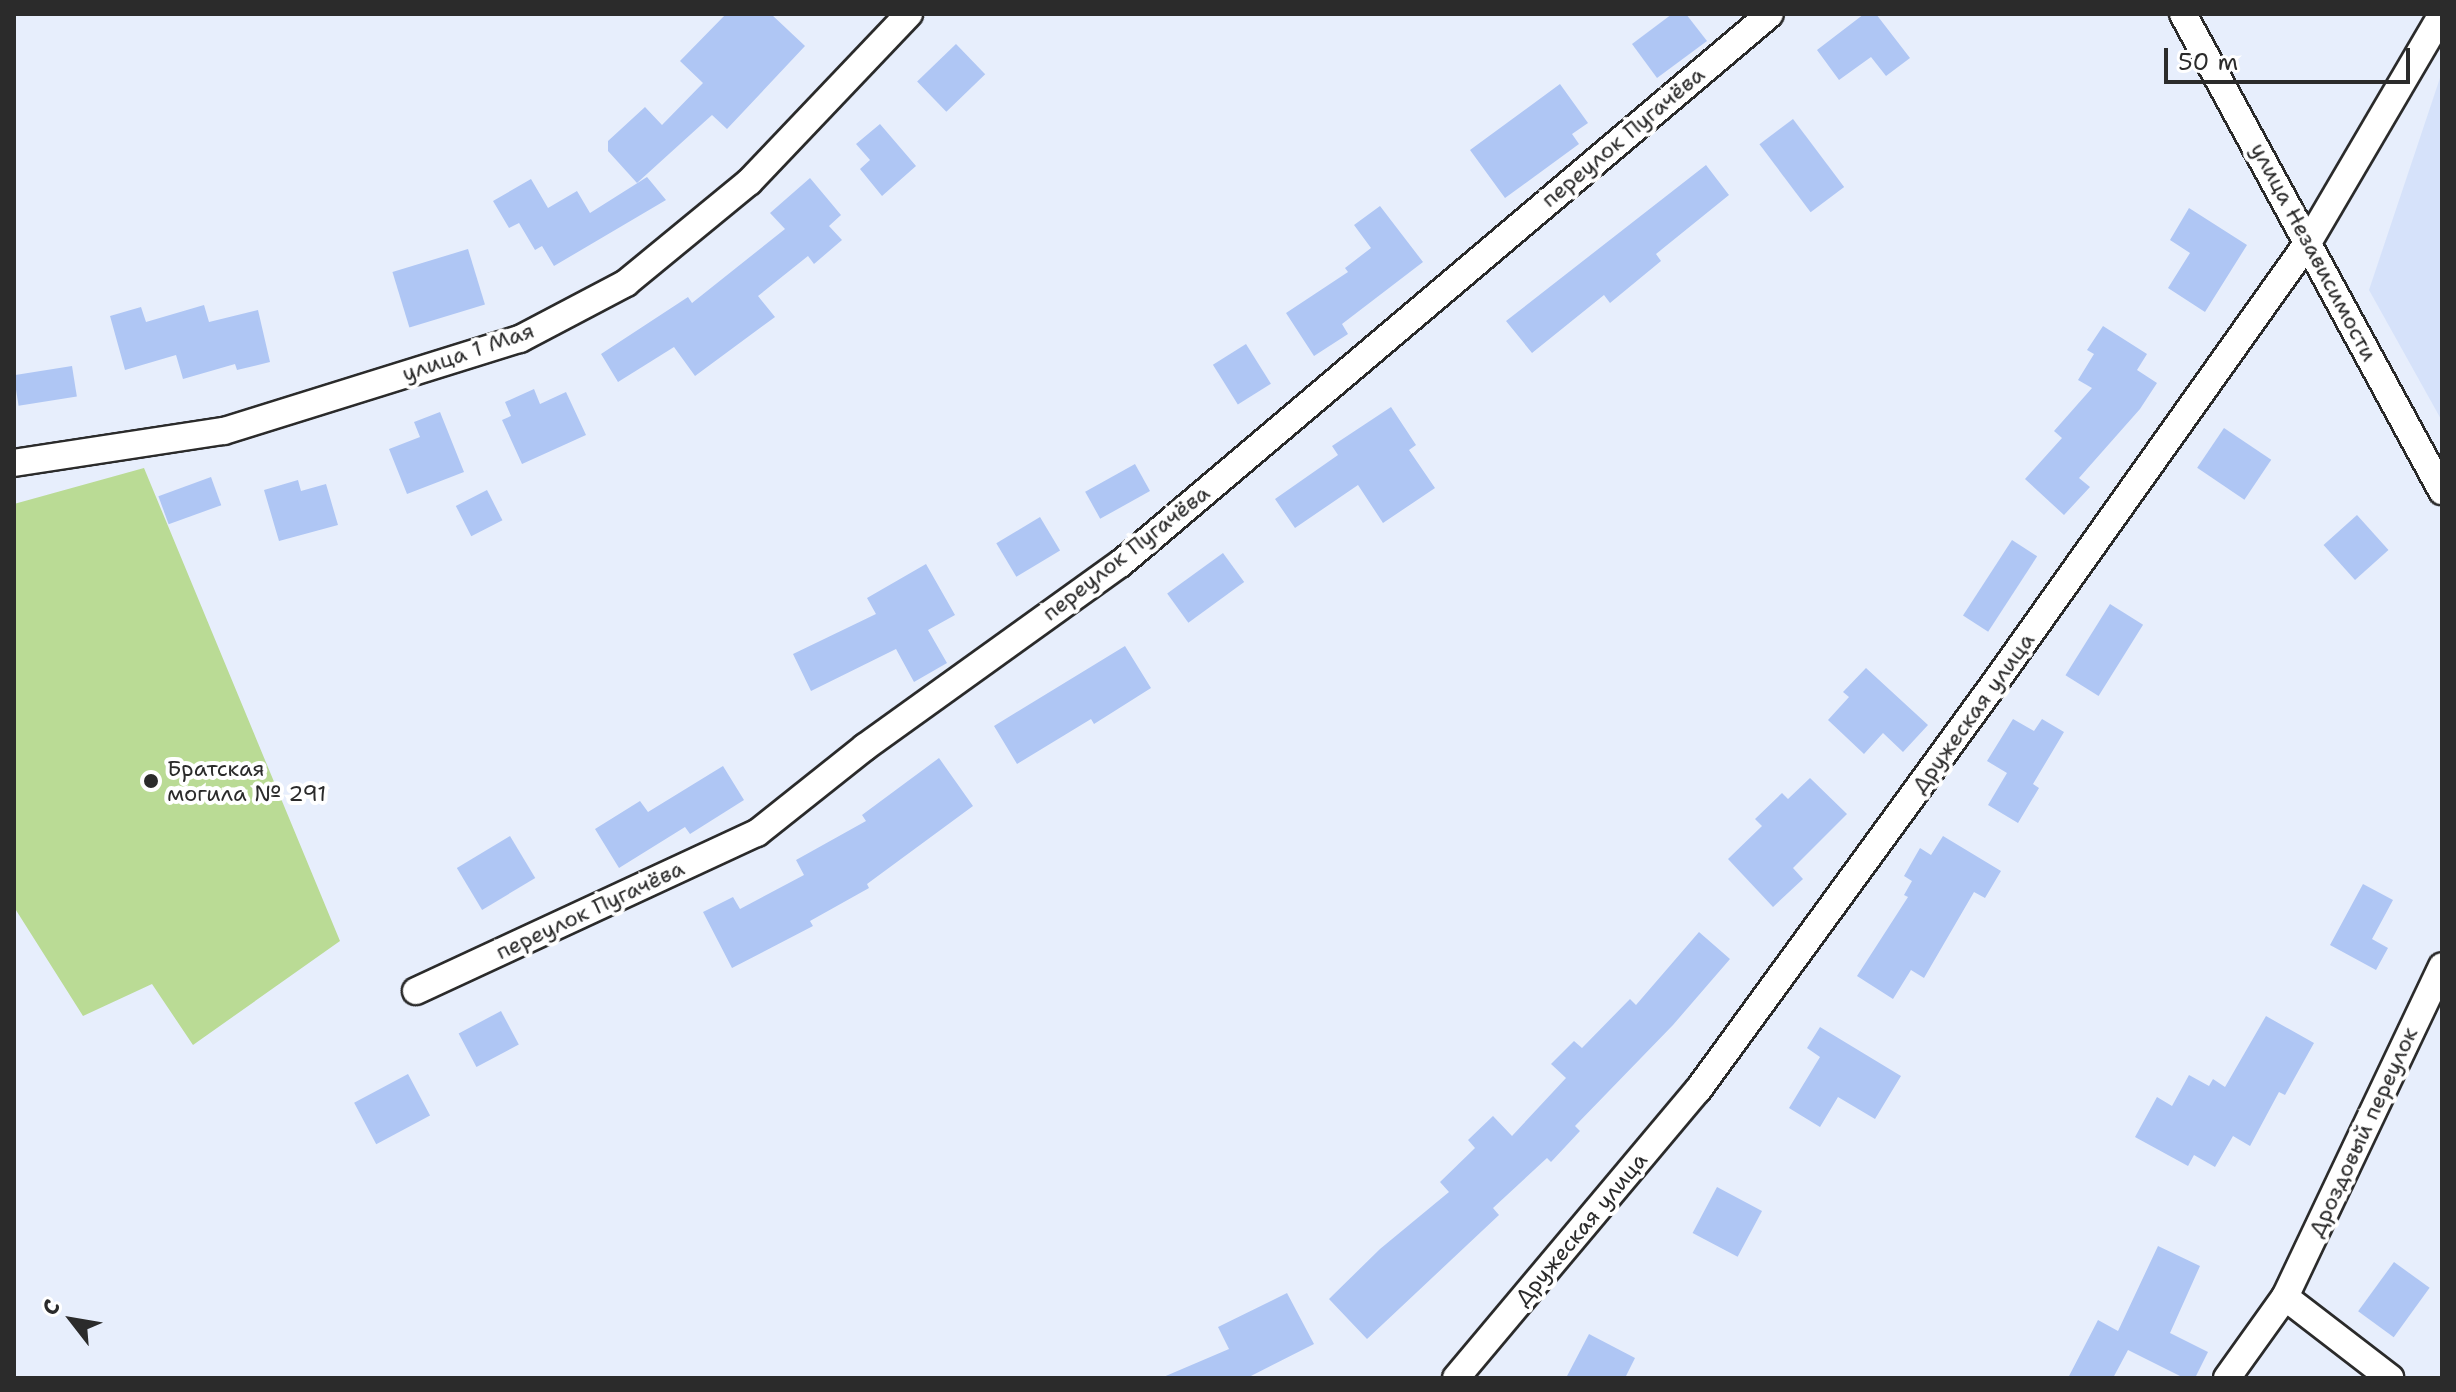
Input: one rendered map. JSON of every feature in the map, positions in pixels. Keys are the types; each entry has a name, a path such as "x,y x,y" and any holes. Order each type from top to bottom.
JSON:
{"street":[{"name":"улица 1 Мая","path":"14,463 224,431 520,339 626,283 737,192 909,14"},
{"name":"переулок Пугачёва","path":"416,991 757,833 865,747 1120,564 1770,14"},
{"name":"улица Независимости","path":"2183,14 2309,241 2442,491"},
{"name":"Дружеская улица","path":"1456,1378 1698,1090 1992,687 2309,241 2442,14"},
{"name":"Дроздовый переулок","path":"2227,1378 2285,1297 2442,966"},
{"path":"2285,1297 2390,1378"}],"shaded area":[{"path":"2442,72 2442,421 2369,290"}],"green space":[{"path":"144,468 340,941 193,1045 152,984 83,1016 14,907 14,504"}],"building":[{"path":"726,14 771,14 805,46 727,129 712,115 637,183 608,151 608,141 645,107 662,125 703,83 680,61"},
{"path":"1672,14 1686,14 1707,41 1657,78 1632,44"},
{"path":"1864,14 1876,14 1910,58 1886,76 1871,57 1839,80 1817,50"},
{"path":"956,44 985,74 946,112 917,82"},
{"path":"1560,84 1588,123 1572,134 1579,144 1505,198 1470,150"},
{"path":"1793,119 1844,187 1811,212 1759,144"},
{"path":"880,124 916,166 882,196 860,169 870,160 856,144"},
{"path":"1706,165 1729,195 1656,254 1661,261 1610,303 1604,295 1532,353 1506,321"},
{"path":"647,177 666,200 554,266 542,246 535,250 519,223 509,228 493,201 531,179 548,208 577,191 590,213"},
{"path":"810,178 841,215 829,226 842,240 814,264 808,256 758,296 775,317 695,376 674,347 618,382 601,354 688,297 692,303 785,229 770,213"},
{"path":"1380,206 1423,262 1342,324 1348,334 1314,356 1286,313 1348,272 1345,268 1371,248 1354,225"},
{"path":"2189,208 2247,245 2205,312 2168,288 2190,253 2170,240"},
{"path":"468,249 485,304 409,328 392,272"},
{"path":"204,305 209,322 258,310 270,362 237,370 235,364 183,379 176,355 125,370 110,316 141,307 146,322"},
{"path":"2103,326 2147,354 2137,370 2157,383 2140,409 2079,478 2090,487 2064,515 2025,479 2062,438 2054,431 2092,388 2078,380 2094,354 2087,350"},
{"path":"1246,344 1271,384 1238,405 1213,365"},
{"path":"72,366 77,397 19,406 14,375"},
{"path":"534,389 540,404 566,392 586,435 522,464 502,420 511,416 505,402"},
{"path":"1391,407 1416,445 1409,450 1435,488 1383,523 1358,485 1295,528 1275,499 1338,455 1332,446"},
{"path":"440,412 464,472 407,494 389,449 420,437 414,422"},
{"path":"2224,428 2271,460 2244,500 2197,468"},
{"path":"1135,464 1150,491 1100,519 1085,492"},
{"path":"211,477 221,505 169,524 158,496"},
{"path":"298,480 301,491 326,484 338,525 279,541 264,490"},
{"path":"487,490 502,520 471,536 456,506"},
{"path":"2357,515 2388,550 2355,580 2324,545"},
{"path":"1040,517 1060,550 1016,577 996,543"},
{"path":"2012,540 2037,556 1988,632 1963,615"},
{"path":"1223,553 1244,582 1188,623 1167,594"},
{"path":"926,564 955,615 928,630 947,663 914,682 896,649 811,691 793,654 876,614 867,598"},
{"path":"2110,604 2143,625 2099,696 2065,675"},
{"path":"1125,646 1151,688 1094,724 1091,719 1017,764 994,726"},
{"path":"1866,668 1928,725 1903,752 1883,733 1864,754 1828,720 1849,697 1843,692"},
{"path":"2013,719 2034,731 2042,719 2064,732 2033,784 2039,788 2018,823 1988,805 2007,773 1987,761"},
{"path":"939,758 973,806 867,884 869,888 810,921 813,926 732,968 703,912 733,897 740,909 804,875 796,860 866,821 862,815"},
{"path":"723,766 744,800 690,834 685,827 619,868 595,829 640,801 648,812"},
{"path":"1810,778 1847,814 1793,868 1803,879 1773,907 1728,859 1762,826 1755,819 1782,793 1788,799"},
{"path":"510,836 535,878 482,910 457,868"},
{"path":"1943,836 2001,871 1985,898 1974,892 1924,978 1911,970 1893,999 1857,976 1908,897 1904,895 1912,881 1904,876 1920,848 1931,855"},
{"path":"2363,884 2393,900 2372,939 2388,948 2376,970 2330,945"},
{"path":"1699,932 1730,959 1673,1025 1575,1126 1580,1131 1551,1162 1547,1158 1493,1208 1499,1215 1367,1339 1329,1299 1380,1249 1449,1192 1440,1182 1475,1148 1468,1140 1493,1116 1512,1136 1566,1078 1551,1064 1574,1041 1582,1048 1630,999 1636,1005"},
{"path":"501,1011 519,1045 476,1067 459,1034"},
{"path":"2266,1016 2314,1043 2285,1095 2279,1092 2250,1146 2233,1136 2215,1167 2194,1155 2188,1166 2135,1137 2157,1097 2172,1106 2189,1075 2209,1086 2213,1079 2225,1087"},
{"path":"1820,1027 1901,1076 1875,1119 1838,1097 1820,1127 1789,1108 1820,1057 1807,1048"},
{"path":"408,1074 430,1115 376,1144 354,1103"},
{"path":"1717,1187 1762,1211 1738,1257 1693,1233"},
{"path":"2158,1246 2200,1266 2170,1333 2208,1352 2195,1378 2184,1378 2128,1350 2113,1378 2068,1378 2098,1320 2118,1331"},
{"path":"2394,1262 2430,1288 2394,1337 2358,1311"},
{"path":"1287,1293 1314,1344 1247,1378 1161,1378 1229,1349 1218,1327"},
{"path":"1589,1334 1635,1358 1625,1378 1566,1378"}],"place":[{"name":"Братская могила № 291","path":"151,781"}]}
